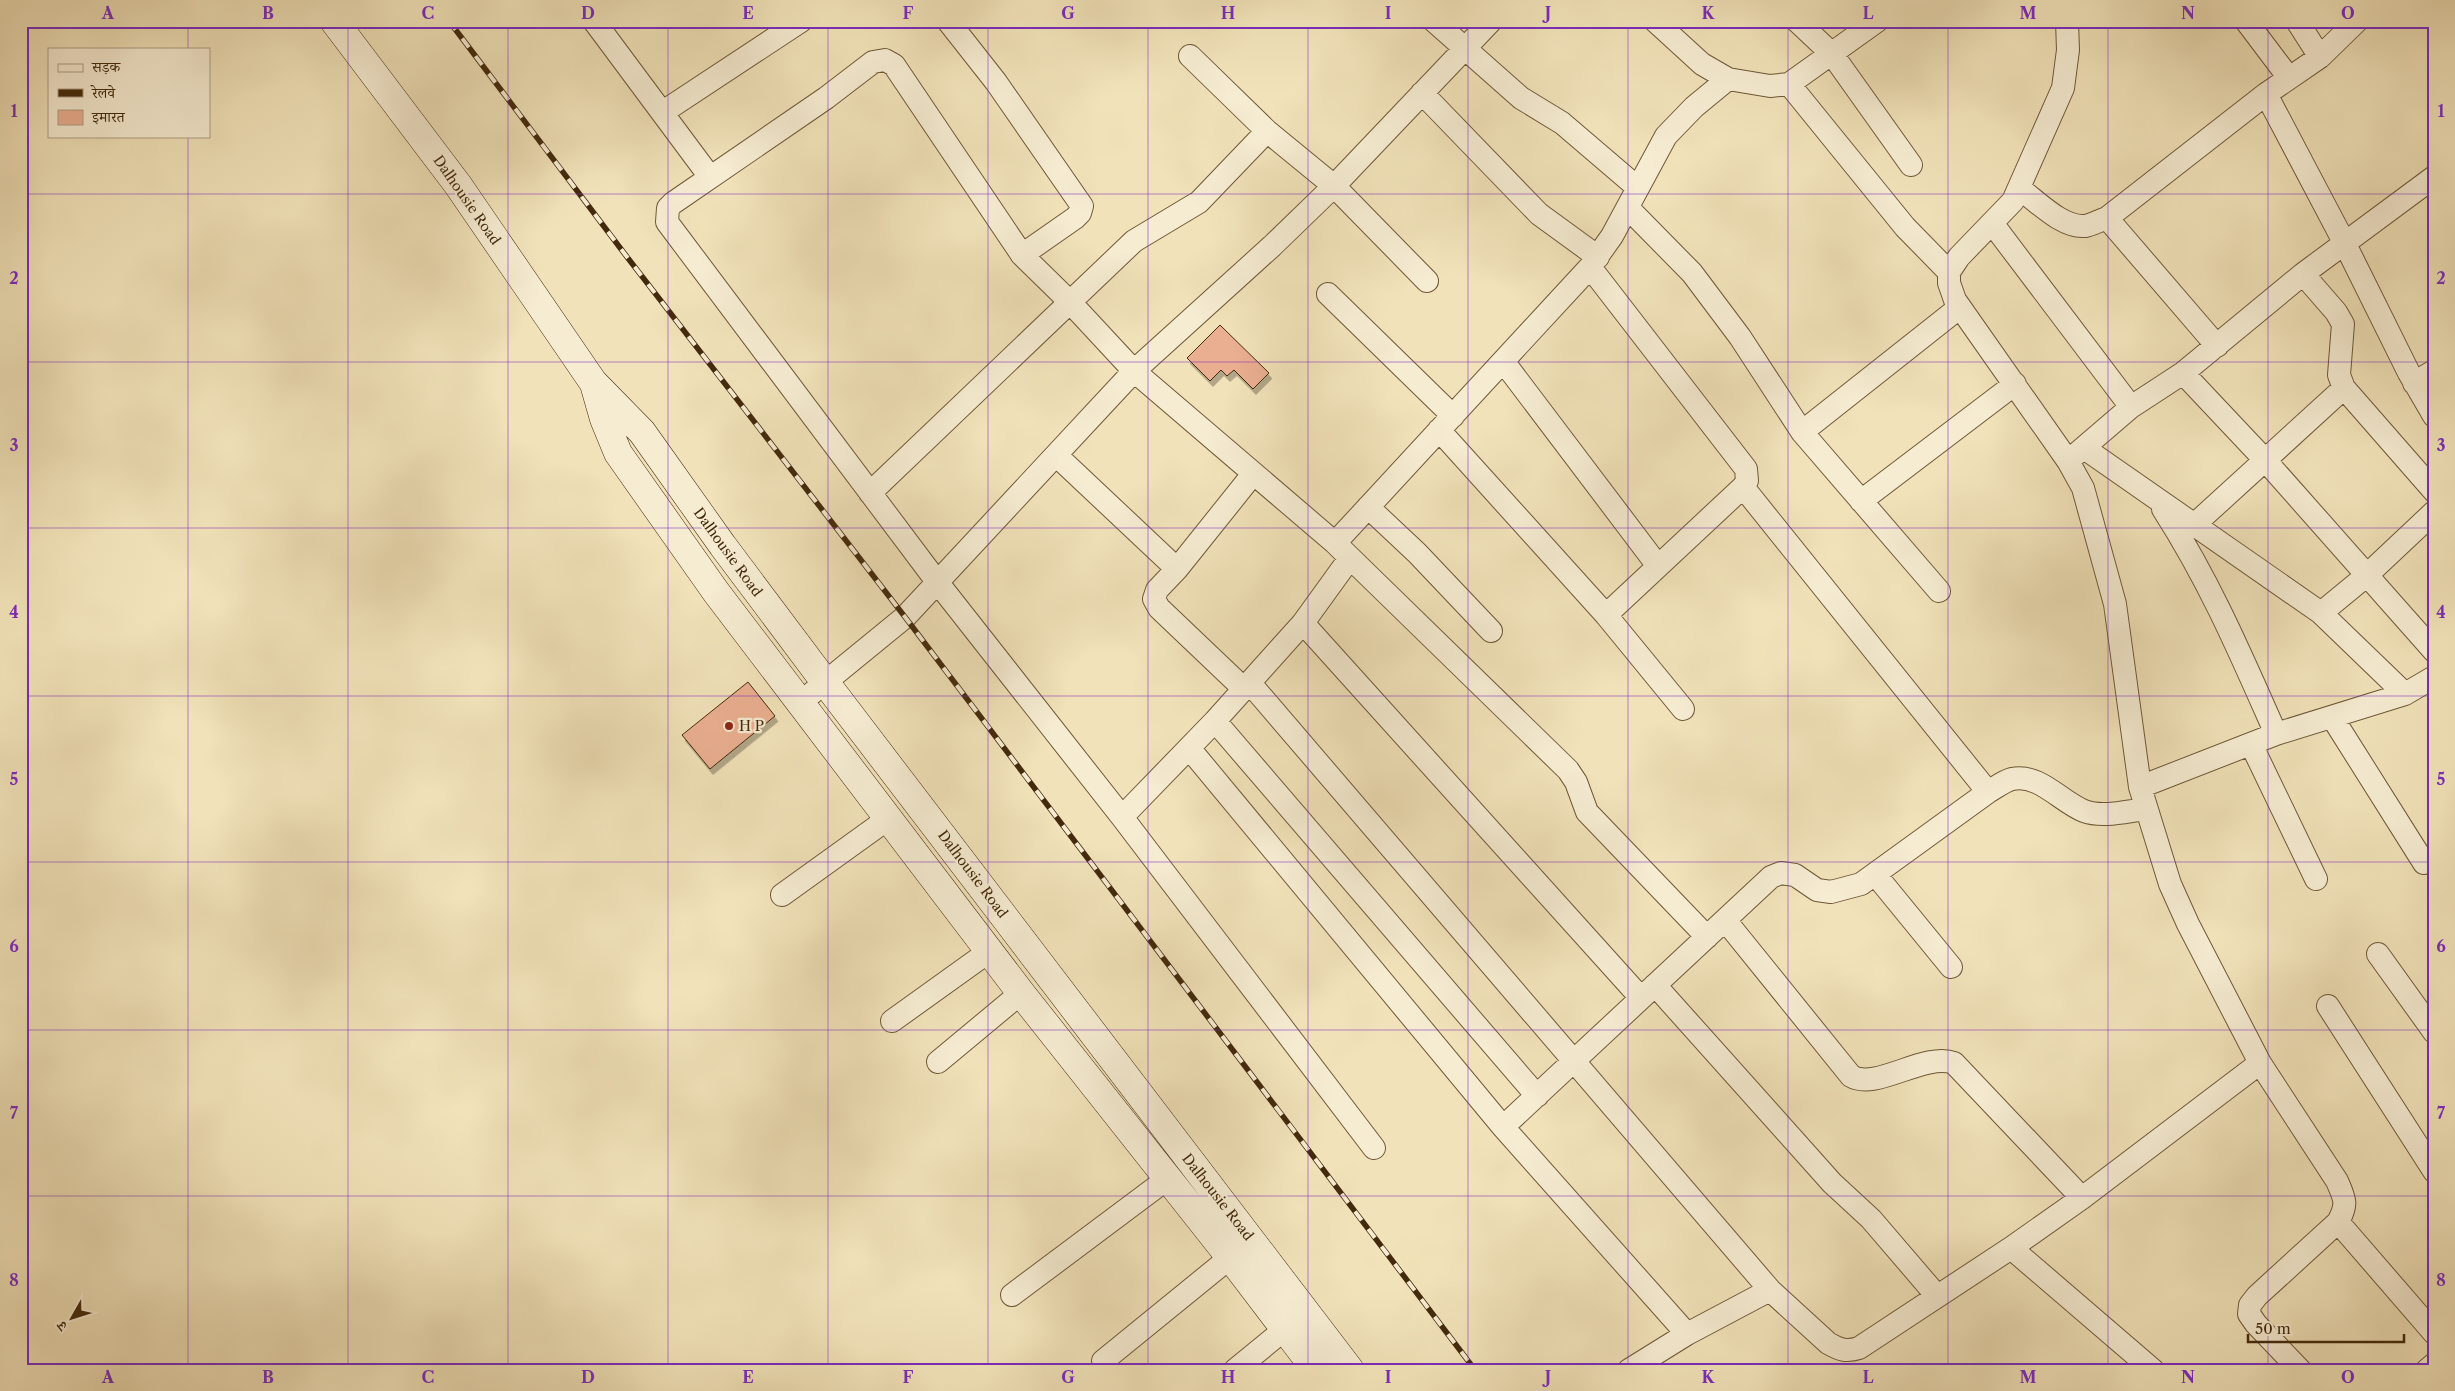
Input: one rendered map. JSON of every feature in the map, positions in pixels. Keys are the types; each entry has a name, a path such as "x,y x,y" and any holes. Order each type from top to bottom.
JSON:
{"street":[{"name":"Dalhousie Road","path":"334,21 458,185 593,382 642,432 825,682 1350,1370"},
{"path":"594,21 710,176"},
{"path":"663,112 801,21"},
{"path":"948,21 996,82 1082,206 1080,213 1075,218 1022,255"},
{"path":"1434,21 1521,98 1562,123 1638,188"},
{"path":"801,702 905,617 1057,456 1134,371 1272,246 1334,186 1491,21"},
{"path":"1655,21 1702,64 1728,79 1754,84 1789,84 1878,21"},
{"path":"1797,21 1832,54 1911,165"},
{"path":"2067,21 2068,50 2063,88 2020,189 2013,201 1959,257 1949,272 1949,283 1960,307 2015,384 2076,454 2156,498 2321,613 2405,694"},
{"path":"2246,21 2289,78"},
{"path":"2297,21 2320,57"},
{"path":"2020,189 2059,218 2073,225 2085,226 2107,218 2266,94 2320,57 2357,21"},
{"path":"1190,56 1268,131 1334,186 1427,281"},
{"path":"1374,1148 1122,817 938,583 667,222 668,208 710,176 819,103 873,62 885,60 894,65 1022,255 1069,301 1134,371 1342,550 1568,770 1576,782 1587,812 1707,937"},
{"path":"1122,817 1215,721 1303,623 1342,550 1368,507 1594,262 1628,208 1666,136 1694,107 1728,79"},
{"path":"1789,84 1905,227 1949,272"},
{"path":"1422,93 1539,214 1594,262 1746,469 1747,481 1744,487 1606,615"},
{"path":"2266,94 2344,242 2414,383 2434,416"},
{"path":"870,493 1134,241 1199,202 1268,131"},
{"path":"2076,454 2131,407 2183,373 2344,242 2434,177"},
{"path":"1628,208 1692,273 1740,337 1802,432 1939,591"},
{"path":"2107,218 2217,346"},
{"path":"1992,223 2131,407"},
{"path":"2303,274 2336,312 2343,324 2339,375 2344,388 2434,491"},
{"path":"1328,294 1446,423 1683,709"},
{"path":"1802,432 1960,307"},
{"path":"1503,361 1658,566"},
{"path":"2414,383 2434,371"},
{"path":"2183,373 2265,460 2434,651"},
{"name":"Dalhousie Road","path":"593,382 604,419 618,453 716,592 1022,993 1230,1257 1316,1370"},
{"path":"1861,501 2015,384"},
{"path":"2194,525 2344,388"},
{"path":"2076,454 2083,488 2116,604 2140,787 2170,884 2188,924 2260,1063 2337,1181 2345,1199 2344,1210 2338,1222 2257,1296 2250,1305 2248,1314 2300,1370"},
{"path":"1057,456 1177,569"},
{"path":"1253,474 1177,569 1157,590 1154,599 1157,604 1246,685 1627,1122 1770,1290 1828,1343 1847,1351 1859,1348 2011,1248 2082,1198 2260,1063"},
{"path":"1744,487 1988,792"},
{"path":"2156,498 2192,554 2208,584 2276,734"},
{"path":"1368,507 1417,553 1491,631"},
{"path":"2321,613 2366,576 2434,512"},
{"path":"1303,623 1648,992 1832,1182 1871,1219 1936,1296"},
{"path":"2140,787 2276,734 2405,694 2434,678"},
{"path":"2332,717 2424,863"},
{"path":"1215,721 1537,1096"},
{"path":"2251,744 2316,879"},
{"path":"1189,748 1503,1127 1687,1334"},
{"path":"1503,1127 1758,887 1771,877 1781,873 1795,875 1818,890 1832,892 1861,884 1988,792 2010,779 2025,778 2037,782 2085,811 2098,814 2146,809"},
{"path":"782,895 889,818"},
{"path":"1875,874 1952,967"},
{"path":"1724,920 1852,1076 1865,1081 1930,1062 1944,1061 1954,1063 2082,1198"},
{"path":"892,1021 991,950"},
{"path":"2378,954 2434,1032"},
{"path":"938,1062 1022,993"},
{"path":"2328,1006 2434,1171"},
{"path":"1012,1295 1168,1179"},
{"path":"2338,1222 2434,1333"},
{"path":"1103,1361 1251,1239"},
{"path":"2011,1248 2153,1370"},
{"path":"1629,1370 1687,1334 1770,1290"},
{"path":"1235,1370 1285,1330"},
{"path":"2427,1370 2434,1364"}],"building":[{"path":"1220,325 1269,373 1253,389 1234,370 1227,376 1221,370 1210,381 1187,358"},
{"name":"H P","path":"748,682 775,716 710,769 682,735"}],"railway":[{"path":"449,21 624,253 905,617 1475,1370"}],"place":[{"name":"H P","path":"729,726"}]}
